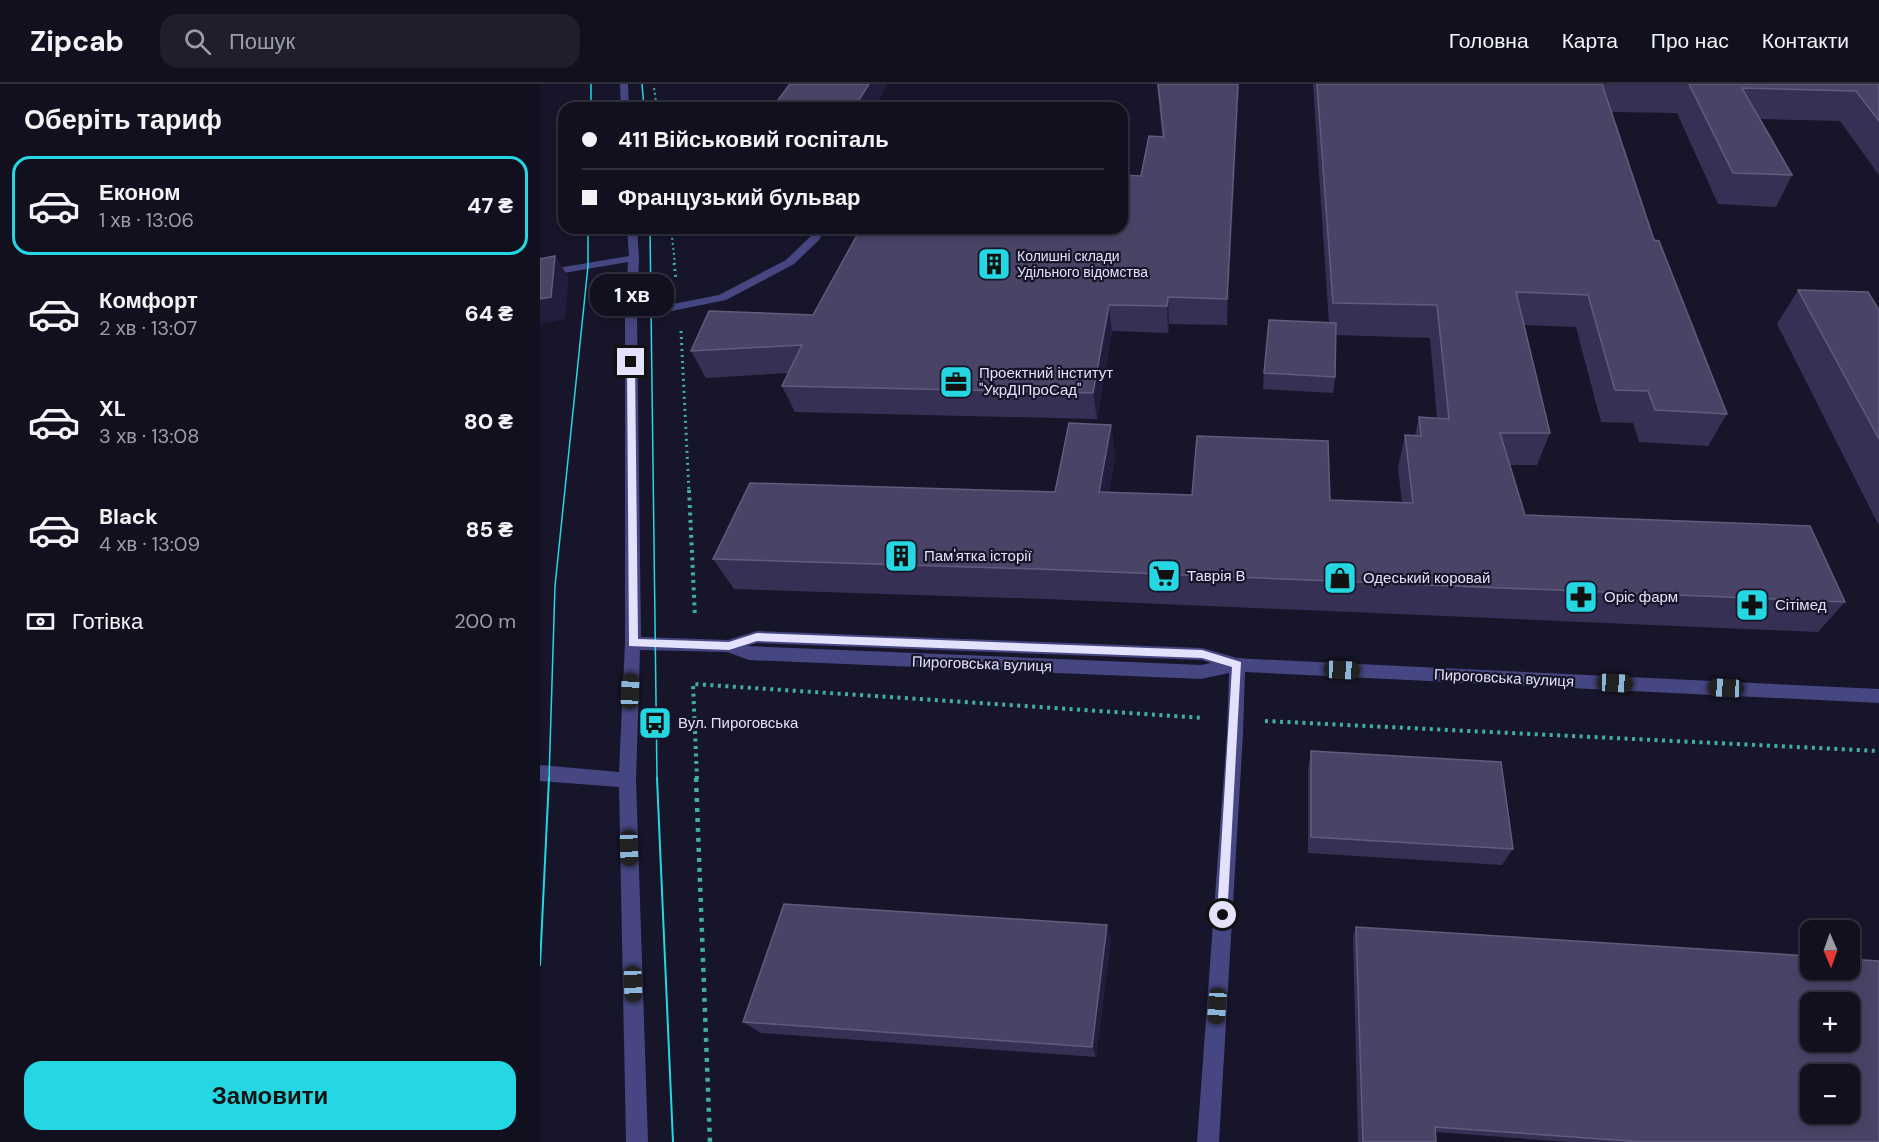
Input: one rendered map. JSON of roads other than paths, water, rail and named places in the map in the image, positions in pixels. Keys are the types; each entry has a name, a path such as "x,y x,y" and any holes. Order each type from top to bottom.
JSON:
{"street":[{"path":"624,84 625,102"},
{"path":"632,234 633,643 627,780 637,1142"},
{"path":"631,316 722,298 790,262 817,234"},
{"path":"540,274 634,258"},
{"name":"Пироговська вулиця","path":"633,643 729,646 749,654 1201,672 1237,665 1879,696"},
{"path":"1208,1142 1237,665"},
{"path":"540,773 627,780"}],"tram line":[{"path":"591,84 591,102"},
{"path":"642,84 644,102"},
{"path":"549,779 555,586 588,266 588,234"},
{"path":"650,234 657,779"},
{"path":"540,965 549,778"},
{"path":"657,778 673,1142"}],"place":[{"name":"Колишні склади Удільного відомства","path":"994,264"},
{"name":"Проектний інститут \"УкрДІПроСад\"","path":"956,382"},
{"name":"Пам'ятка історії","path":"901,556"},
{"name":"Таврія В","path":"1164,576"},
{"name":"Одеський коровай","path":"1340,578"},
{"name":"Оріс фарм","path":"1581,597"},
{"name":"Сітімед","path":"1752,605"},
{"name":"Вул. Пироговська","path":"655,723"}]}
